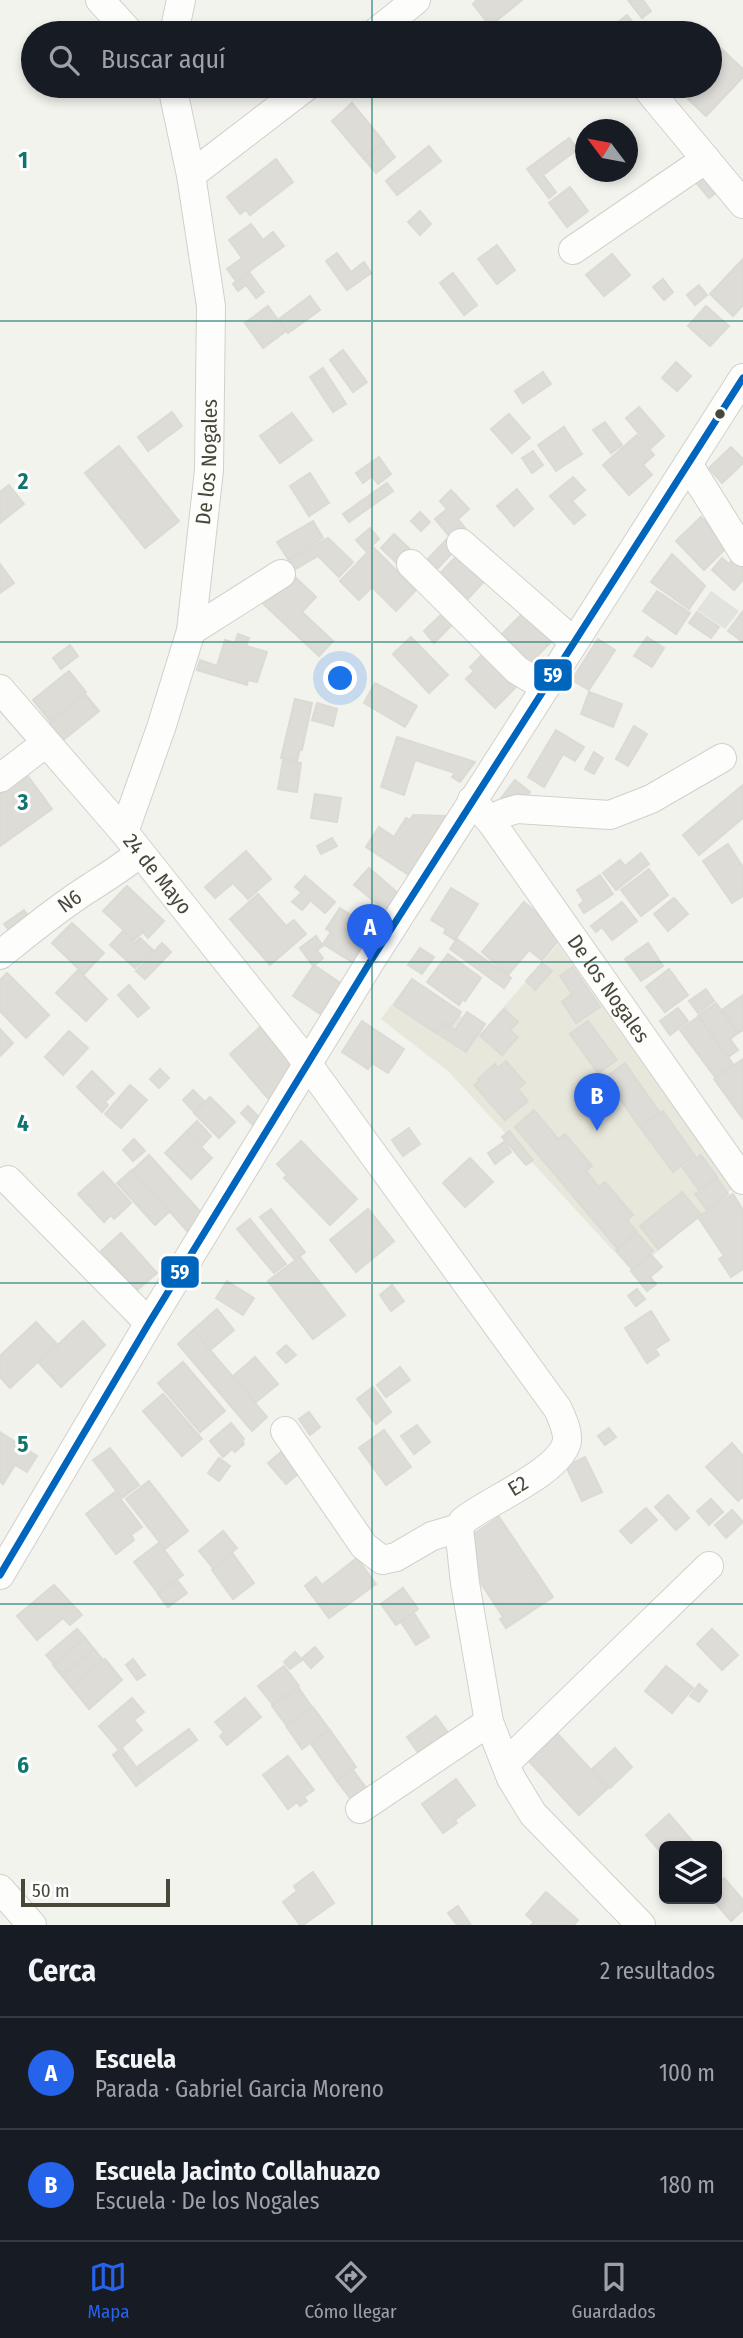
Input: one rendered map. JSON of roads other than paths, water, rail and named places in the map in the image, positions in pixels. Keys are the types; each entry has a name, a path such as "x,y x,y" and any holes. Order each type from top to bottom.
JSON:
{"street":[{"path":"100,0 119,21"},
{"path":"177,21 181,0"},
{"path":"390,21 416,0"},
{"name":"De los Nogales","path":"132,842 161,728 191,631 209,470 211,306 191,175 175,98"},
{"path":"191,175 291,98"},
{"path":"655,98 743,204"},
{"path":"573,250 706,159"},
{"path":"0,1575 149,1323 308,1063 473,798 743,377"},
{"path":"688,464 743,552"},
{"path":"461,542 574,642"},
{"path":"411,564 517,670 545,687"},
{"path":"191,631 281,574"},
{"name":"24 de Mayo","path":"0,689 132,842 308,1063"},
{"path":"0,778 46,743"},
{"path":"492,823 501,814 517,809 610,815 651,799 722,758"},
{"name":"De los Nogales","path":"473,798 741,1175"},
{"name":"N6","path":"0,955 91,887 115,873 132,842"},
{"name":"E2","path":"285,1431 364,1546 382,1560 396,1557 432,1536 458,1528 469,1516 554,1461 566,1444 566,1428 558,1409 308,1063"},
{"path":"8,1180 149,1323"},
{"path":"458,1528 489,1722 511,1778 533,1814 641,1925"},
{"path":"506,1763 709,1566"},
{"path":"360,1809 489,1722"},
{"path":"0,1889 32,1925"}],"place":[{"name":"Escuela","path":"370,962"},
{"name":"Escuela Jacinto Collahuazo","path":"597,1131"}]}
